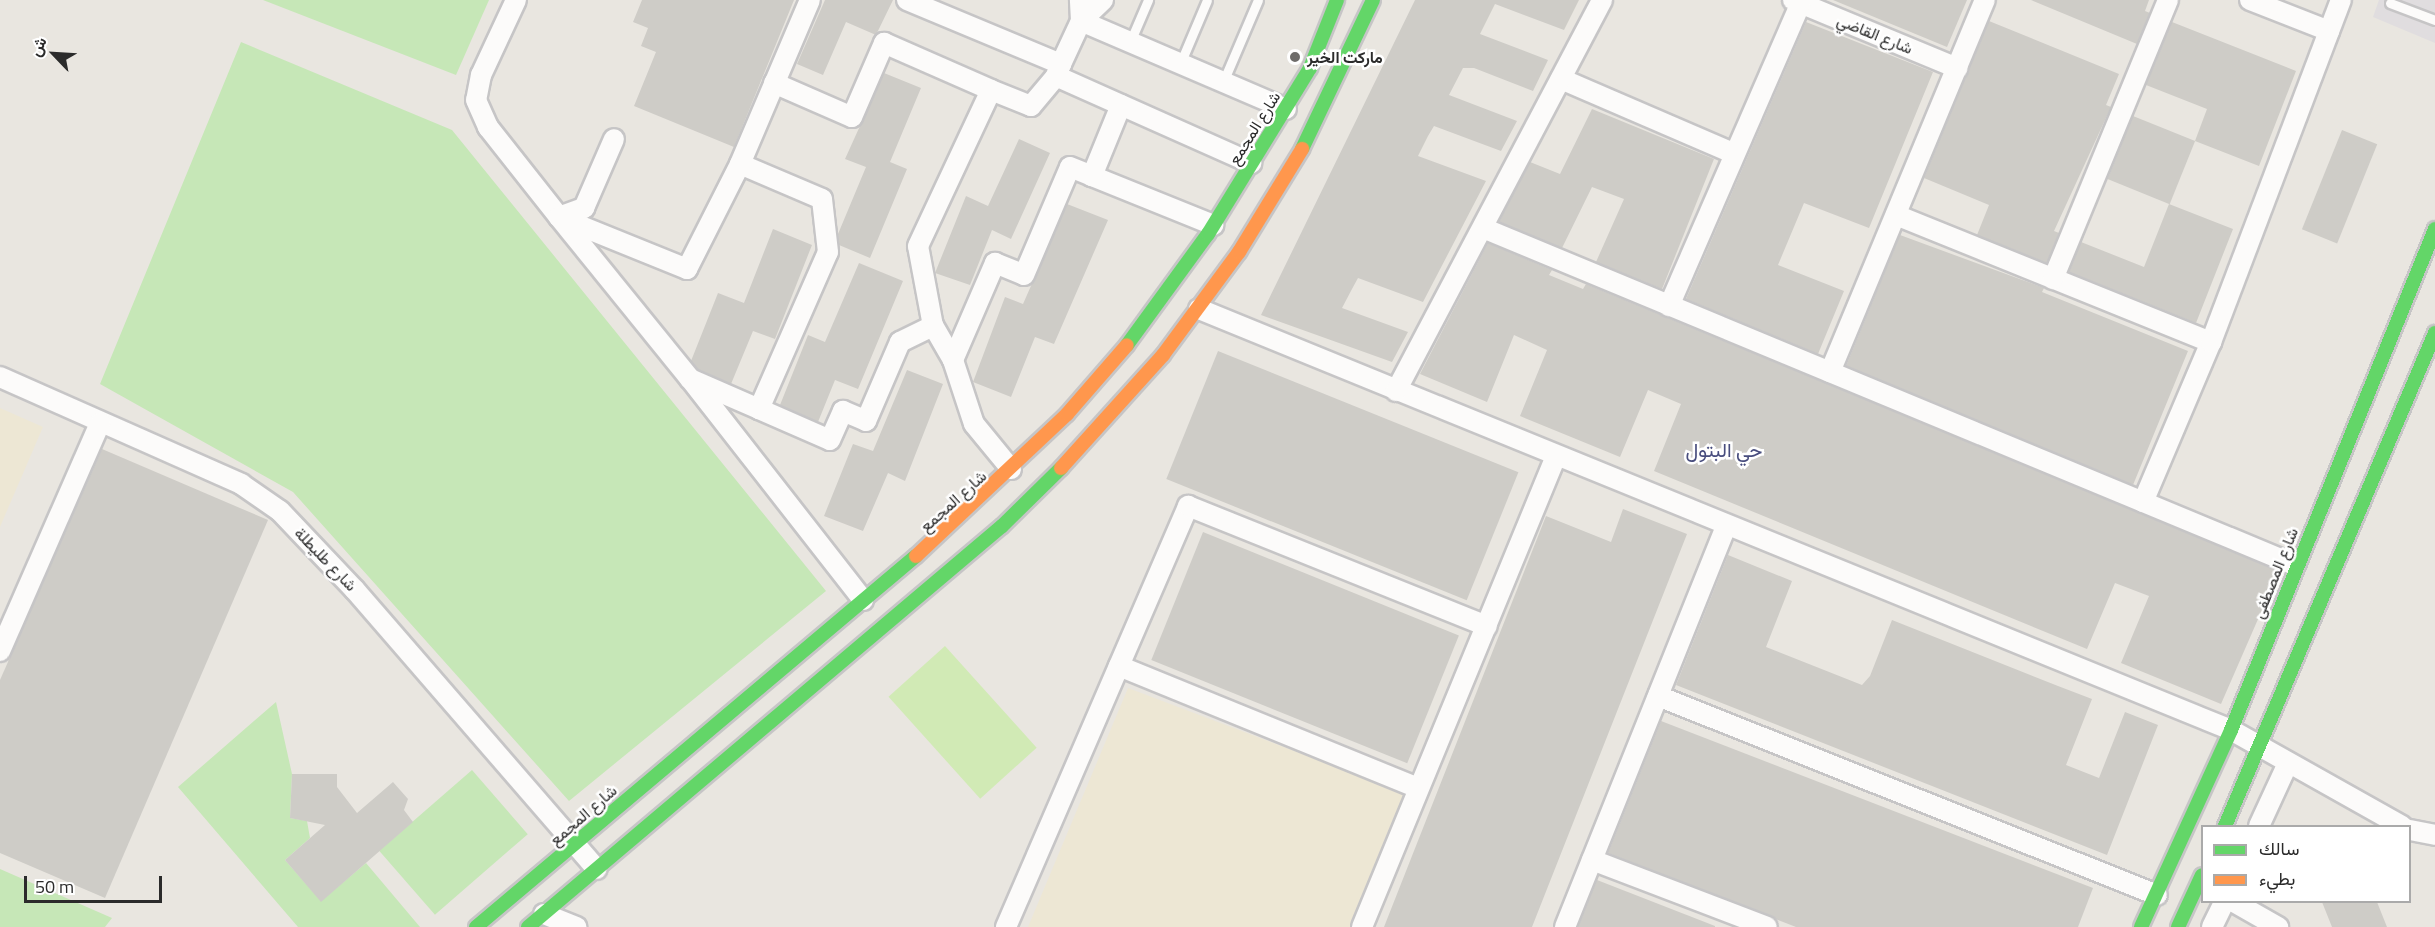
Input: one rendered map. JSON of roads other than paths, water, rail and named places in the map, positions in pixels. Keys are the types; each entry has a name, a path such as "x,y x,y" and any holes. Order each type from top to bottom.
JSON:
{"street":[{"path":"516,0 481,75 476,100 488,127 863,600"},
{"path":"559,217 687,269 740,164 810,0"},
{"path":"907,0 1058,70 1121,105 1251,163"},
{"path":"1080,0 1081,21"},
{"path":"774,83 852,117 884,43 1031,106 1058,70 1081,21 1102,0"},
{"name":"شارع المجمع","path":"476,927 863,600 1011,470 1067,414 1127,345 1213,225 1286,109 1320,41 1337,0"},
{"path":"528,927 1002,526 1094,435 1199,309 1277,193 1325,105 1373,0"},
{"path":"1396,391 1602,0"},
{"path":"1830,372 1985,0"},
{"path":"2053,279 2168,0"},
{"path":"2250,0 2329,31"},
{"path":"2143,502 2211,342 2341,0"},
{"path":"1670,306 1736,154 1797,2"},
{"name":"شارع القاضي","path":"1797,2 1957,68"},
{"path":"1081,21 1286,109"},
{"path":"1320,41 1320,54 1326,62 1340,62 1350,54"},
{"path":"1561,79 1736,154"},
{"path":"1297,89 1311,82 1320,84 1326,92 1325,105"},
{"path":"991,90 918,246 933,326 953,360 974,424 1011,470"},
{"path":"1092,176 1121,105"},
{"path":"559,217 584,208 614,139"},
{"path":"740,164 822,199 828,252 759,409"},
{"path":"953,360 994,263 1024,275 1070,167 1213,225"},
{"path":"1896,215 2211,342"},
{"path":"1483,228 2295,565"},
{"name":"شارع المصطفى","path":"2141,927 2231,730 2295,565 2435,229"},
{"path":"1199,309 1726,526 2231,730 2401,825"},
{"path":"690,379 830,440 843,411 866,421 900,342 933,326"},
{"path":"2225,825 2435,333"},
{"name":"شارع طليطلة","path":"0,377 241,484 280,511 355,590 577,841 597,869"},
{"path":"0,651 100,423"},
{"path":"1362,927 1556,456"},
{"path":"1006,927 1188,506 1487,626"},
{"path":"1565,927 1726,526"},
{"path":"1119,666 1418,788"},
{"path":"1658,696 2157,895"},
{"path":"2259,825 2288,762"},
{"path":"2411,830 2435,835"},
{"path":"1592,860 1761,926"},
{"path":"2178,927 2201,877"},
{"path":"2212,927 2224,903"},
{"path":"2236,903 2278,927"},
{"path":"544,914 577,927"}],"lane":[{"path":"1130,42 1148,0"},
{"path":"1180,64 1207,0"},
{"path":"1224,82 1258,0"},
{"path":"2390,3 2435,20"}],"place":[{"name":"ماركت الخير","path":"1295,57"}],"district":[{"name":"حي البتول","path":"1724,449"}]}
